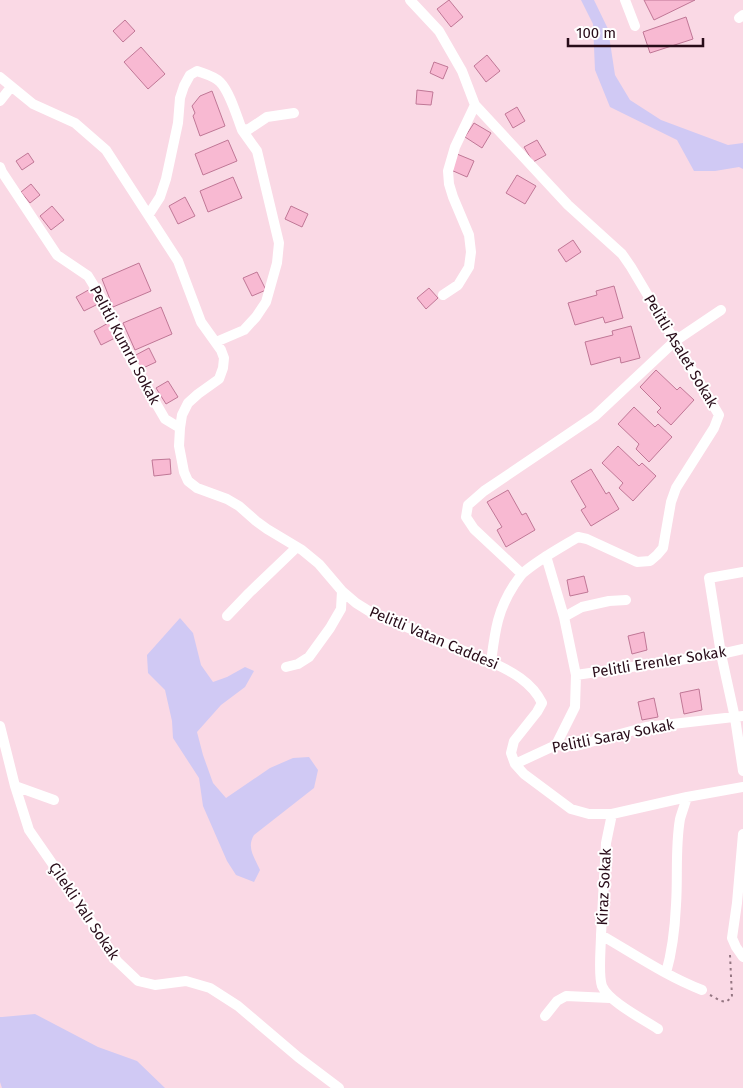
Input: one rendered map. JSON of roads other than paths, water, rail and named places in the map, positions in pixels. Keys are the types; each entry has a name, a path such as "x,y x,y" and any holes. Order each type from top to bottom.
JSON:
{"street":[{"name":"Pelitli Asalet Sokak","path":"410,0 440,31 462,71 476,105 568,205 622,254 632,267 719,415 714,428 676,488 671,502 662,548 657,555 650,561 637,562 587,539 578,537 546,556 522,574 508,594 497,622 491,662"},
{"path":"625,0 635,26"},
{"path":"149,214 160,198 166,180 178,123 180,98 184,86 190,74 197,71 208,75 220,82 231,99 242,130 257,151 279,244 277,263 266,302 244,330 216,342"},
{"name":"Pelitli Vatan Caddesi","path":"0,77 33,104 75,123 106,150 178,261 201,322 221,350 224,358 219,379 188,403 182,415 179,446 184,472 188,481 197,488 239,506 267,529 312,557 356,604 372,613 507,669 527,683 538,695 542,703 514,741 511,753 515,764"},
{"path":"0,100 12,87"},
{"path":"443,295 458,285 469,267 472,252 469,235 449,184 448,171 455,147 476,105"},
{"path":"242,130 249,129 267,117 294,113"},
{"name":"Pelitli Kumru Sokak","path":"0,167 57,254 88,276 107,307 132,362 165,419 180,428"},
{"path":"522,574 474,529 466,517 468,505 484,491 595,416 675,341 721,310"},
{"path":"227,616 297,547"},
{"name":"Pelitli Erenler Sokak","path":"546,556 564,617 576,675 721,654 743,649"},
{"path":"743,572 709,578 721,654 739,717 743,771"},
{"path":"286,668 298,664 309,657 330,628 341,608 342,591"},
{"path":"564,617 582,607 626,600"},
{"path":"556,745 575,708 576,675"},
{"name":"Pelitli Saray Sokak","path":"515,764 556,745 576,746 659,725 739,717"},
{"name":"Çilekli Yalı Sokak","path":"0,726 15,786 30,830 116,961 138,981 155,985 186,981 210,988 238,1006 298,1057 339,1088"},
{"path":"515,764 524,774 571,809 589,814 612,814 687,797 743,787"},
{"path":"15,786 54,800"},
{"path":"666,973 669,963 676,905 680,819 687,797"},
{"name":"Kiraz Sokak","path":"612,814 606,843 601,935 686,984 702,990"},
{"path":"743,834 740,900 732,938 743,957"},
{"path":"601,935 602,986 610,998 658,1029"},
{"path":"545,1016 557,1001 566,996 610,998"}]}
